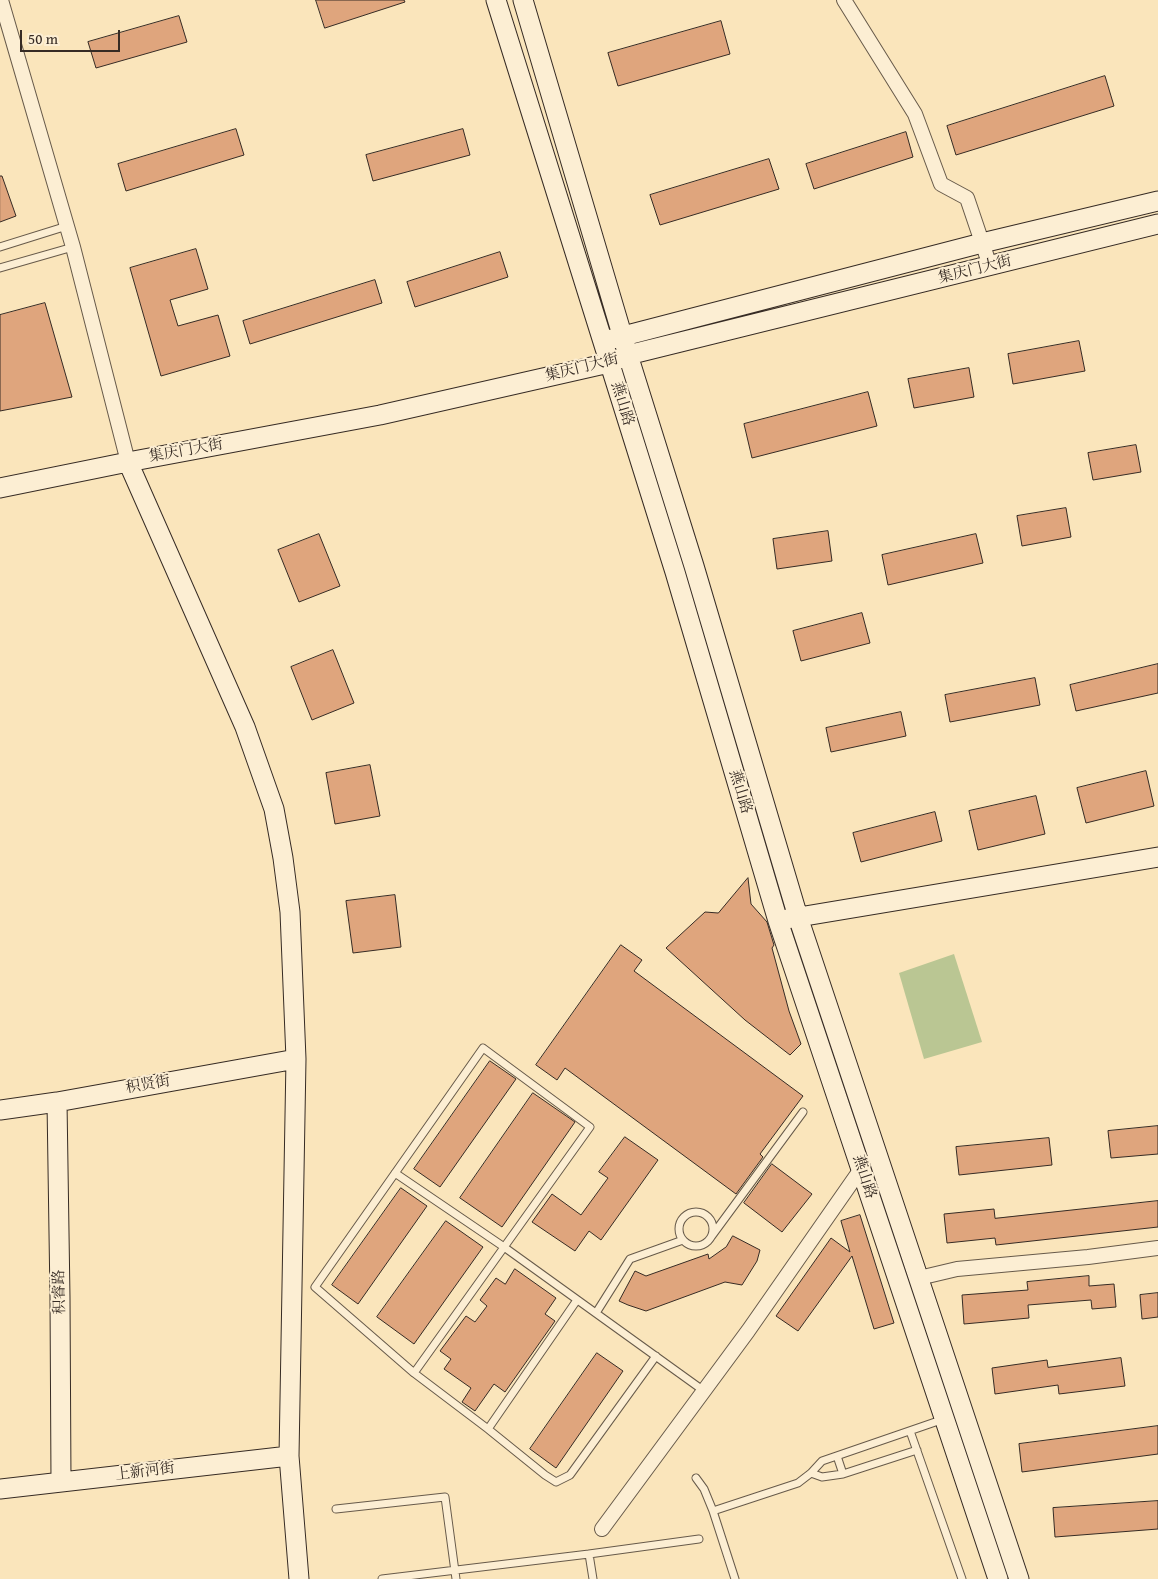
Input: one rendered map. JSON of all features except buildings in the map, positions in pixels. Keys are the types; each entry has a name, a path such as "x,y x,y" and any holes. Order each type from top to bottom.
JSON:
{"street":[{"path":"1,0 74,247 128,462 245,726 274,809 290,912 296,1059 289,1456 299,1579"},
{"name":"燕山路","path":"496,0 678,582 778,921 998,1579"},
{"name":"燕山路","path":"523,0 624,336 628,356 694,566 798,917 1019,1579"},
{"path":"844,0 915,114 941,184 966,198 990,266"},
{"name":"集庆门大街","path":"604,342 982,243 1158,201"},
{"name":"集庆门大街","path":"0,488 380,415 609,363 628,356 1158,224"},
{"path":"778,921 1158,857"},
{"name":"积贤街","path":"0,1110 57,1102 296,1059"},
{"name":"积睿路","path":"57,1102 61,1482"},
{"path":"602,1529 748,1331 861,1169"},
{"path":"918,1278 957,1269 1088,1257 1158,1248"},
{"name":"上新河街","path":"0,1489 289,1456"}],"lane":[{"path":"0,247 68,226"},
{"path":"0,268 74,247"},
{"path":"414,1373 590,1127 483,1048 315,1287 414,1373 556,1482 570,1475 656,1356"},
{"path":"711,1238 713,1227 708,1217 698,1212 692,1213 683,1219 680,1224 680,1235 683,1240 692,1246 703,1244 711,1238 803,1112"},
{"path":"395,1173 504,1247 704,1391"},
{"path":"596,1313 630,1259 683,1240"},
{"path":"488,1429 577,1300"},
{"path":"713,1511 798,1483 822,1461 944,1419"},
{"path":"910,1431 962,1579"},
{"path":"811,1473 822,1477 844,1474 917,1450"},
{"path":"837,1456 844,1474"},
{"path":"696,1478 704,1489 713,1511 735,1579"},
{"path":"336,1509 445,1496 456,1579"},
{"path":"382,1579 699,1539"},
{"path":"589,1554 593,1579"}],"green space":[{"path":"954,954 982,1042 924,1059 899,973"}]}
